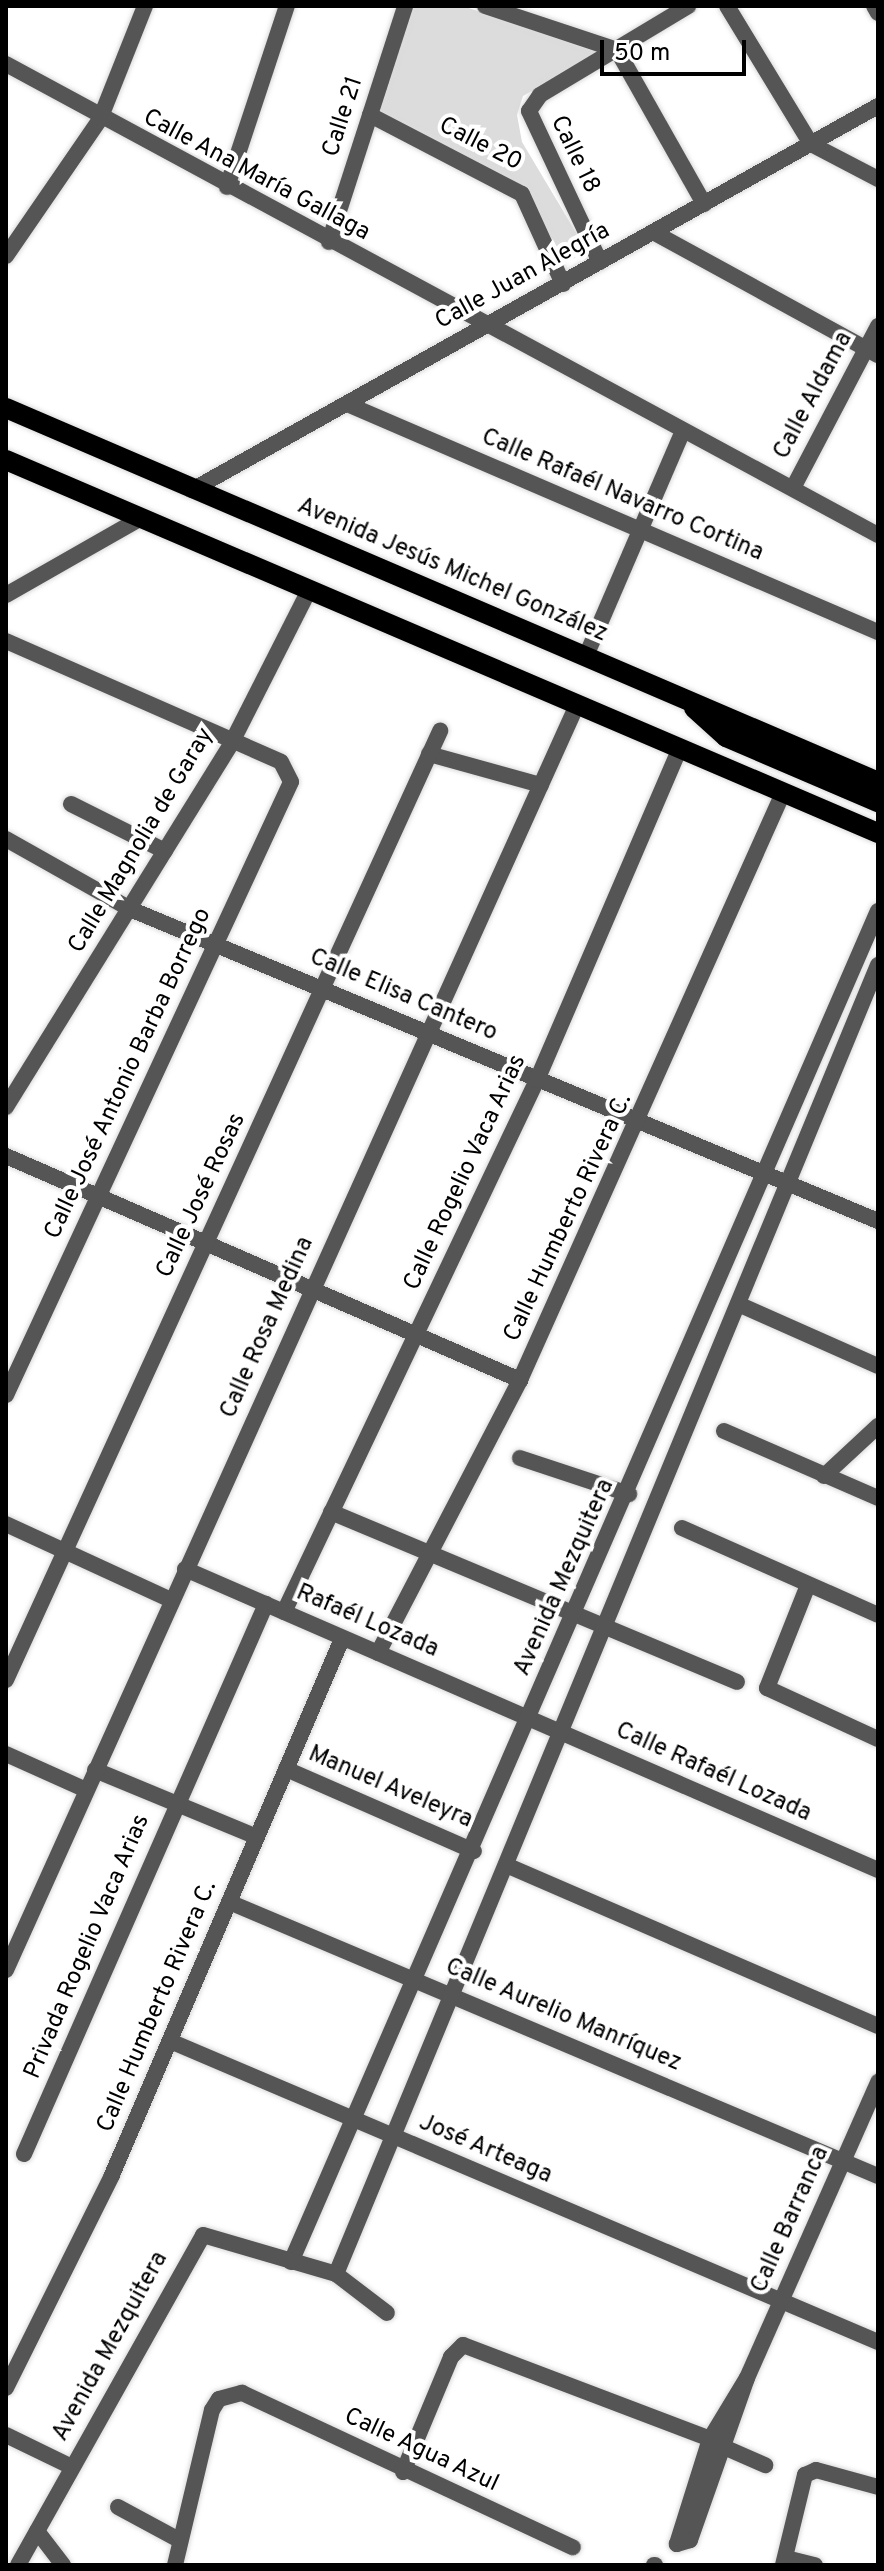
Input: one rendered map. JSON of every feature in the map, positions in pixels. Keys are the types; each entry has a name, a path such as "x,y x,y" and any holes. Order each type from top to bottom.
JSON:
{"main road":[{"name":"Avenida Jesús Michel González","path":"6,408 878,782"},
{"path":"6,460 307,594 878,833"},
{"path":"680,695 726,737 878,802"}],"street":[{"path":"6,256 100,119 145,6"},
{"path":"227,187 287,6"},
{"name":"Calle 21","path":"329,242 405,6"},
{"path":"485,6 617,50 704,204"},
{"path":"617,50 688,6"},
{"path":"727,6 811,144 878,179"},
{"path":"874,6 878,13"},
{"name":"Calle 18","path":"600,262 529,111 540,95 617,50"},
{"name":"Calle Ana María Gallaga","path":"6,64 100,119 486,326"},
{"name":"Calle Juan Alegría","path":"192,490 878,106"},
{"name":"Calle 20","path":"370,115 525,197 563,284"},
{"path":"653,232 872,352"},
{"path":"486,326 878,535"},
{"name":"Calle Aldama","path":"793,488 872,352 878,326"},
{"name":"Calle Rafaél Navarro Cortina","path":"347,404 878,632"},
{"path":"586,656 683,431"},
{"path":"6,595 139,519"},
{"name":"Calle Magnolia de Garay","path":"6,1107 232,742 307,594"},
{"path":"6,641 232,742"},
{"name":"Calle Rosa Medina","path":"7,1966 576,707"},
{"name":"Calle José Rosas","path":"6,1680 440,731"},
{"name":"Calle José Antonio Barba Borrego","path":"6,1395 290,790 290,774 281,762 232,742"},
{"name":"Calle Rogelio Vaca Arias","path":"284,1612 537,1080 680,748"},
{"path":"429,754 541,785"},
{"name":"Calle Humberto Rivera C.","path":"378,1653 520,1380 640,1124 783,793"},
{"path":"71,804 165,851"},
{"name":"Calle Elisa Cantero","path":"6,839 130,909 324,988 640,1124 789,1181 878,1221"},
{"name":"Avenida Mezquitera","path":"291,2262 418,1981 574,1613 629,1494 763,1171 878,911"},
{"path":"387,2313 336,2274 449,1994 562,1733 878,965"},
{"path":"6,1156 520,1380"},
{"path":"738,1304 878,1366"},
{"path":"824,1476 878,1426"},
{"path":"724,1431 878,1498"},
{"path":"520,1458 629,1494"},
{"path":"331,1512 737,1682"},
{"path":"6,1524 171,1600"},
{"path":"682,1528 878,1615"},
{"name":"Rafaél Lozada","path":"185,1569 530,1719"},
{"path":"808,1585 767,1688 878,1739"},
{"path":"176,1804 266,1604"},
{"name":"Calle Humberto Rivera C.","path":"6,2388 170,2041 342,1639"},
{"name":"Calle Rafaél Lozada","path":"530,1719 878,1870"},
{"path":"6,1754 86,1790"},
{"name":"Manuel Aveleyra","path":"286,1769 474,1851"},
{"path":"95,1770 257,1837"},
{"name":"Privada Rogelio Vaca Arias","path":"24,2154 176,1804"},
{"path":"506,1865 878,2026"},
{"name":"Calle Aurelio Manríquez","path":"229,1902 878,2176"},
{"name":"José Arteaga","path":"170,2041 780,2303 878,2342"},
{"name":"Calle Barranca","path":"747,2378 710,2439 677,2544 690,2540 726,2448 747,2378 878,2082"},
{"name":"Avenida Mezquitera","path":"18,2565 203,2235 336,2274"},
{"path":"403,2472 451,2357 463,2345 710,2439"},
{"name":"Calle Agua Azul","path":"179,2540 212,2410 227,2395 250,2395 403,2472 573,2547"},
{"path":"6,2435 72,2467"},
{"path":"726,2448 765,2465"},
{"path":"815,2565 784,2562 810,2471 878,2487"},
{"path":"118,2507 179,2540 175,2565"},
{"path":"37,2531 63,2565"}],"shaded area":[{"path":"410,6 463,6 599,53 523,96 517,115 522,142 587,251 564,264 528,190 376,109"}]}
